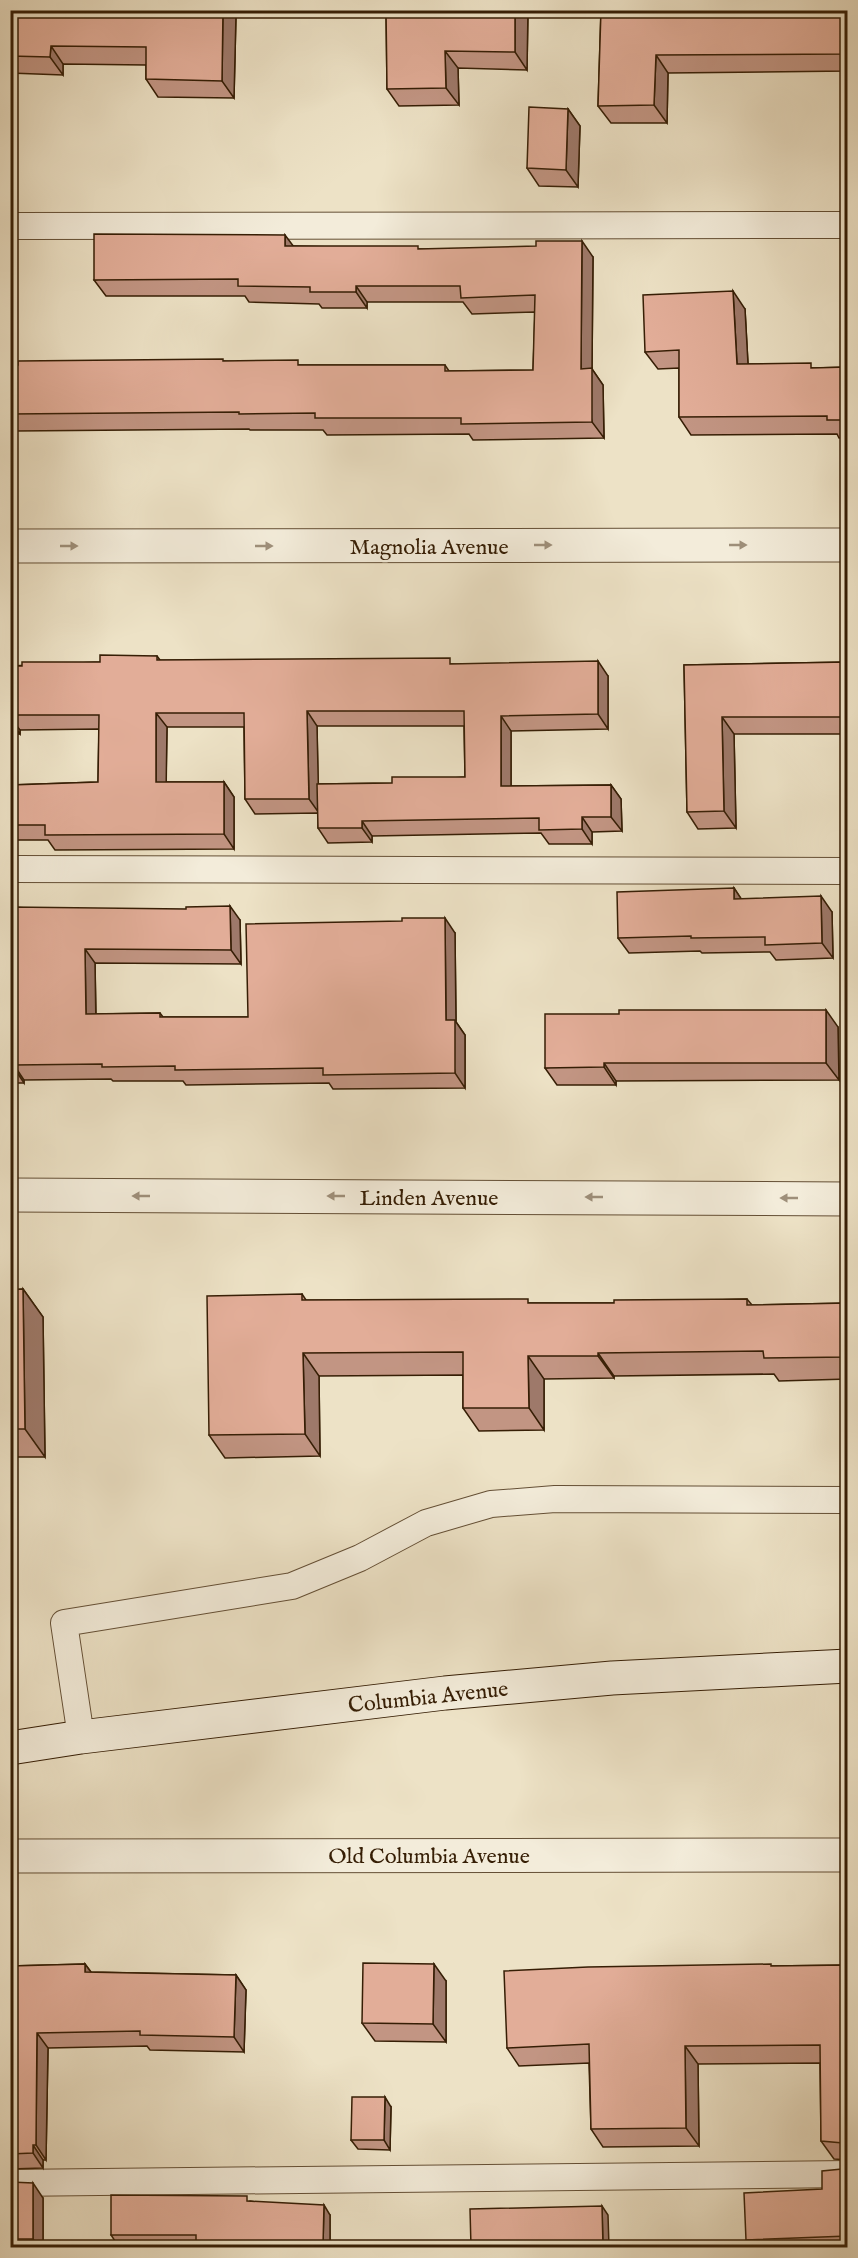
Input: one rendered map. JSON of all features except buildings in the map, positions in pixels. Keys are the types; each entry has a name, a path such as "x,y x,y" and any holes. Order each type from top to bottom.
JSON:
{"street":[{"name":"Magnolia Avenue","path":"10,546 848,545"},
{"name":"Linden Avenue","path":"10,1195 848,1198"},
{"name":"Columbia Avenue","path":"10,1748 81,1737 445,1693 612,1678 848,1666"},
{"name":"Old Columbia Avenue","path":"10,1856 848,1855"}],"lane":[{"path":"10,226 848,225"},
{"path":"10,869 848,871"},
{"path":"81,1737 64,1623 292,1586 360,1558 426,1523 491,1504 555,1499 848,1500"},
{"path":"10,2183 848,2174"}]}
